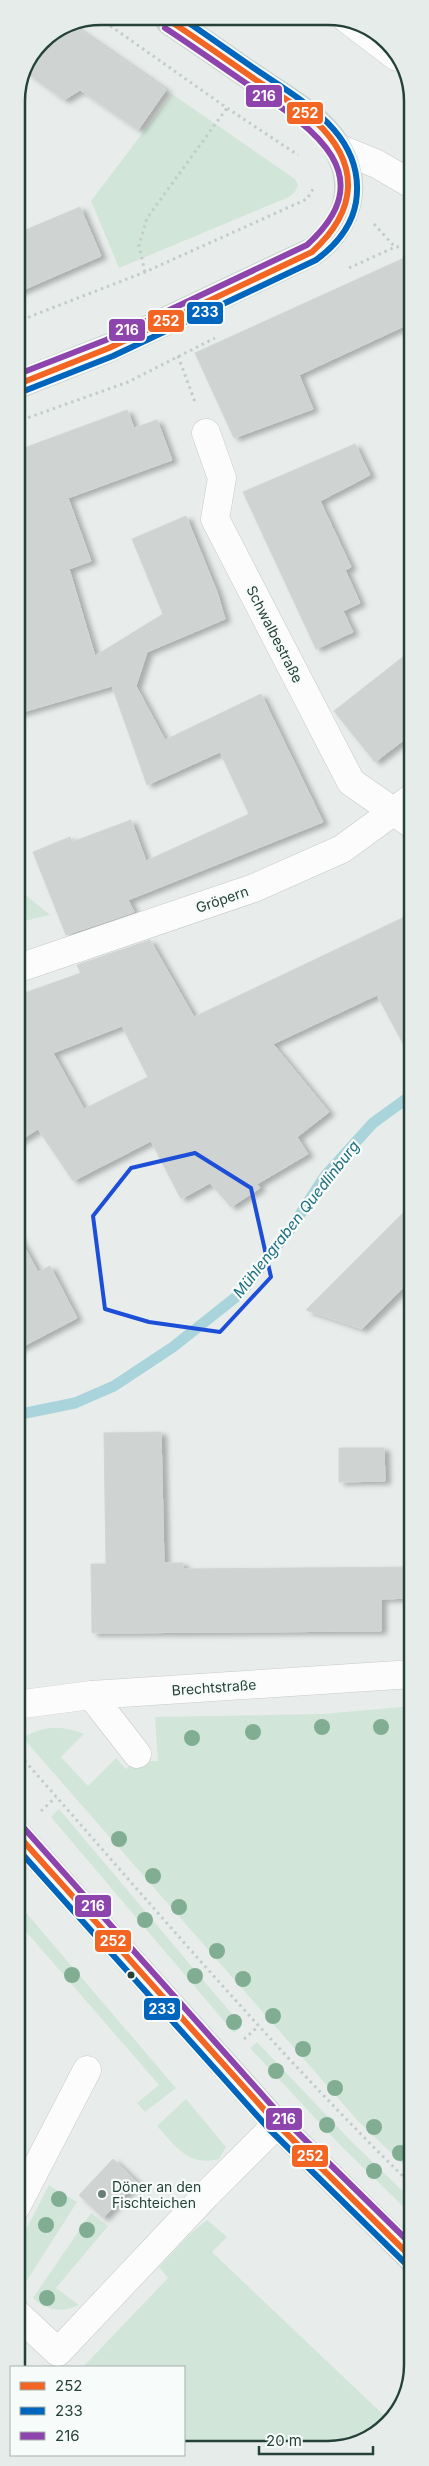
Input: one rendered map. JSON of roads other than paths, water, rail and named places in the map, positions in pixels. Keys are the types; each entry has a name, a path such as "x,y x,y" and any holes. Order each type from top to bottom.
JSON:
{"main road":[{"path":"25,381 109,348 312,252 328,238 339,224 347,206 348,178 338,148 316,121 176,25"},
{"path":"25,1843 277,2124 404,2250"}],"street":[{"path":"338,148 377,164 404,180"},
{"name":"Schwalbestraße","path":"206,432 222,478 216,519 351,782 404,809"},
{"name":"Gröpern","path":"25,966 254,888 342,849 404,813"},
{"name":"Brechtstraße","path":"25,1704 91,1695 404,1675"},
{"path":"91,1695 137,1754"},
{"path":"25,2190 88,2070"},
{"path":"25,2321 58,2352 206,2195 277,2124"}],"waterway":[{"name":"Mühlengraben Quedlinburg","path":"25,1413 75,1403 114,1386 173,1347 241,1293 292,1227 325,1176 373,1123 404,1101"}],"place":[{"name":"Döner an den Fischteichen","path":"102,2194"}]}
